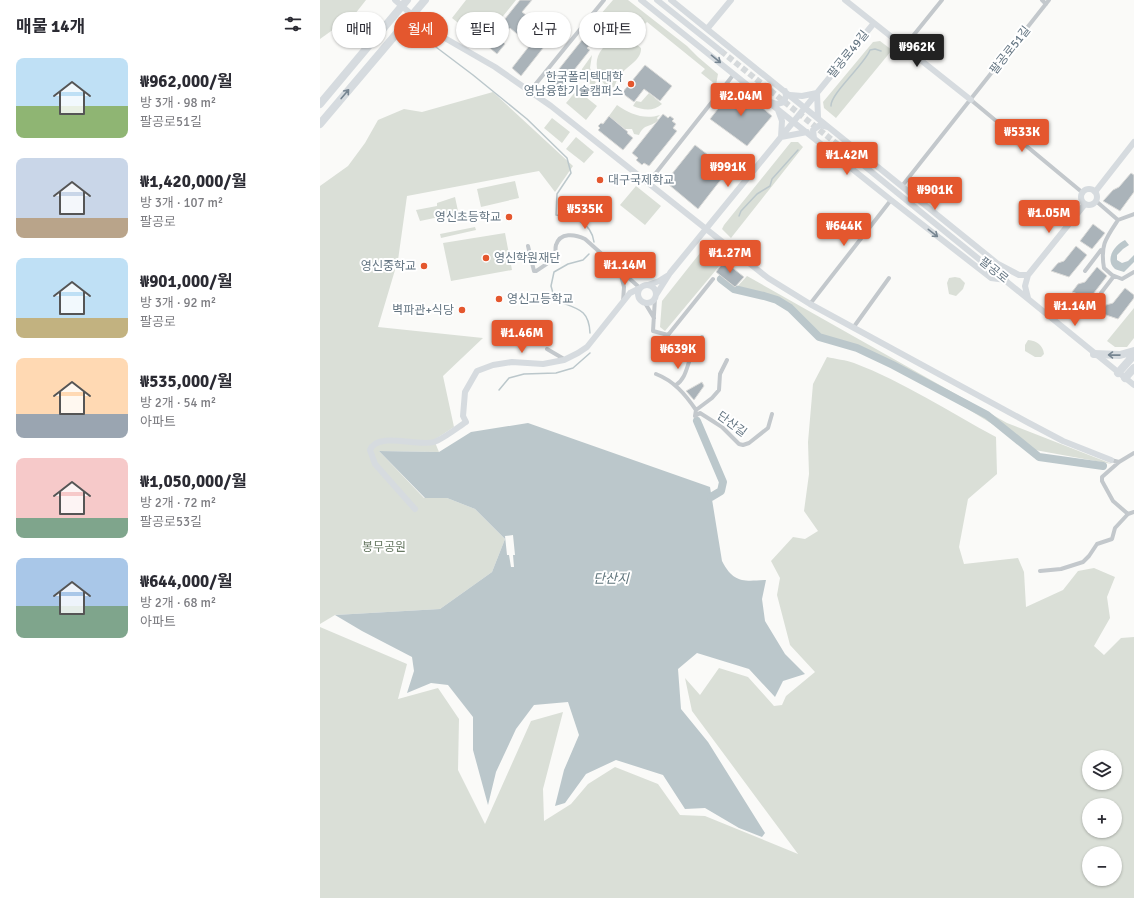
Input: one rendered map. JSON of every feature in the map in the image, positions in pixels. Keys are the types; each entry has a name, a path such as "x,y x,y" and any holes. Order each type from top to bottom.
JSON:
{"highway":[{"path":"320,104 407,0"},
{"path":"320,124 422,3"},
{"path":"1094,354 1120,355 1134,351"},
{"path":"1122,376 1134,355"},
{"path":"1122,376 1134,368"}],"main road":[{"path":"395,0 443,37 495,67 530,91 768,278 853,328 1063,441 1111,460"},
{"path":"641,0 991,278 1006,280"},
{"path":"657,0 721,52"},
{"path":"671,0 998,264 1019,275 1028,275"},
{"path":"707,29 731,0"},
{"name":"팔공로49길","path":"670,273 780,136 800,114 874,23 844,0"},
{"path":"874,23 971,100"},
{"path":"767,101 777,104 784,102 787,93"},
{"path":"787,93 802,96 817,93 818,118"},
{"path":"778,110 782,120 780,136 807,132"},
{"path":"814,138 813,130 820,125 829,127"},
{"path":"1095,192 1134,142"},
{"name":"팔공로","path":"852,156 1134,385"},
{"path":"1085,204 1082,200 1083,193 1087,190 1095,192"},
{"path":"1085,204 1091,205 1096,201 1097,195 1095,192"},
{"path":"1028,298 1025,286 1028,275 1085,204"},
{"path":"998,264 1006,280"},
{"path":"414,509 375,464 370,450 372,446 377,442 390,441 433,442 466,422 463,416 465,392 477,371 493,365 512,362 543,364 564,360 578,353 587,347 630,293 658,281 670,273"},
{"path":"624,302 631,298 639,299 645,303 650,302 655,297 670,273"},
{"path":"648,285 655,289 655,297"},
{"path":"639,288 639,299"}],"street":[{"path":"530,91 604,0"},
{"path":"904,47 942,0"},
{"path":"1042,0 1048,2"},
{"name":"팔공로51길","path":"902,186 1048,2"},
{"path":"648,183 734,74"},
{"path":"971,100 1083,193"},
{"path":"810,304 891,200"},
{"path":"1096,201 1118,220"},
{"path":"1134,214 1118,220 1108,236 1101,253 1104,268 1114,276 1122,280 1134,272"},
{"path":"528,246 532,265 534,271 536,271 549,262 555,255 559,238 567,235 585,239 639,288"},
{"path":"1085,271 1103,249"},
{"path":"620,271 624,287 624,302"},
{"path":"1101,293 1114,276"},
{"path":"853,328 889,278"},
{"path":"655,297 653,330 668,335 713,279"},
{"path":"645,303 654,318"},
{"path":"669,339 695,345 702,337"},
{"path":"547,349 564,360"},
{"name":"단산길","path":"727,360 720,374 719,390 712,398 696,410 695,416 700,413 722,427 739,444 743,445 749,443 768,428 772,414"},
{"path":"676,385 685,374 689,362"},
{"name":"단산길","path":"656,374 676,385 696,410"},
{"path":"1128,514 1113,501 1102,481 1102,477 1119,462 1134,453"},
{"path":"1111,460 1119,462"},
{"path":"1040,571 1061,569 1083,562 1097,544 1112,539 1115,528 1128,514 1134,512"}],"green space":[{"path":"320,0 366,0 357,12 332,12 332,30 320,39"},
{"path":"466,0 516,0 506,12 457,12"},
{"path":"613,0 628,0 643,12 603,12"},
{"path":"456,13 456,21 452,18"},
{"path":"646,14 687,46 718,74 716,85 701,73 705,69 647,22 646,23"},
{"path":"880,41 892,50 836,118 824,108 823,102 873,42"},
{"path":"604,48 641,48 641,52 636,60 620,75 614,87 609,88 603,83 598,73 597,60"},
{"path":"592,55 590,68 597,86 596,89 581,76 582,69"},
{"path":"577,90 597,106 586,120 566,103"},
{"name":"봉무공원","path":"493,92 573,166 555,192 539,171 407,196 398,260 378,327 483,338 443,376 454,427 434,440 439,452 379,451 424,498 447,498 475,509 505,539 492,572 440,609 335,615 320,624 320,186 348,166 365,143 378,120 404,109 422,112"},
{"path":"649,93 662,104 659,107 648,110 633,106 636,101 641,102"},
{"path":"617,105 637,115 648,117 660,115 654,124 643,129 639,135 634,134 632,129 625,129 609,116"},
{"path":"552,118 570,132 562,143 544,128"},
{"path":"576,137 594,152 584,163 566,149"},
{"path":"791,142 798,142 803,147 731,238 722,229 724,225"},
{"path":"515,181 519,198 481,207 477,189"},
{"path":"636,186 661,206 645,225 620,205"},
{"path":"455,197 458,211 449,215 420,221 416,210 437,206 437,203"},
{"path":"475,227 476,230 441,238 440,234"},
{"path":"505,233 512,270 451,281 443,243"},
{"path":"712,246 726,258 665,331 660,327 662,301 704,248"},
{"path":"747,276 1007,423 1112,464 1035,450 917,378 822,336 791,305 767,294 736,288"},
{"path":"949,278 960,278 965,283 963,289 956,296 949,294 947,283"},
{"path":"1134,308 1134,338 1127,347 1115,347 1107,341"},
{"path":"1028,340 1037,342 1041,346 1044,354 1041,357 1035,357 1025,351 1025,345"},
{"path":"827,357 851,362 873,371 909,388 996,437 997,474 968,499 959,547 964,564 1018,558 1024,572 1026,607 1063,590 1078,571 1094,568 1115,577 1107,597 1110,618 1094,646 1104,655 1121,638 1134,637 1134,898 320,898 320,627 407,664 398,699 438,688 459,719 458,770 485,824 531,721 563,712 543,789 544,821 571,804 588,784 615,767 658,784 680,815 705,816 798,854 692,711 685,678 700,695 719,668 748,677 774,706 782,705 786,696 815,672 790,645 777,595 780,578 771,561 793,537 805,539 818,531 804,511 809,474 808,442 813,384"}],"water":[{"path":"1125,240 1129,245 1117,255 1117,260 1122,263 1128,261 1134,255 1134,262 1124,272 1115,269 1112,265 1111,257 1118,245"},
{"name":"단산지","path":"528,423 710,487 722,561 726,568 731,574 740,580 766,580 762,599 765,621 785,654 805,674 783,681 775,697 749,669 697,653 678,669 681,709 708,742 765,833 762,837 739,828 705,808 685,809 663,775 616,760 586,774 565,803 555,806 564,770 579,735 568,702 534,705 516,729 496,772 488,805 473,750 473,717 448,685 431,683 407,693 414,671 412,657 335,615 440,609 492,572 505,539 475,509 447,498 425,498 379,451 439,452 471,432"}],"pier":[{"path":"513,535 515,555 513,555 514,567 511,567 509,555 507,555 505,536"}],"building":[{"path":"520,0 532,0 522,12 517,12 517,34 510,28 509,29 509,14"},
{"path":"579,44 579,48 587,48 590,50 555,94 549,89 551,87 547,84"},
{"path":"490,48 502,48 497,54"},
{"path":"528,48 543,48 521,76 512,68"},
{"path":"645,65 672,86 660,101 644,89 634,102 622,93"},
{"path":"740,89 772,116 747,146 710,119 732,91"},
{"path":"663,114 668,118 670,116 674,119 672,121 676,124 673,128 677,131 649,166 644,163 642,165 636,160 638,158 632,153"},
{"path":"609,116 633,138 623,150 598,130 600,128 598,126 601,123 603,124"},
{"path":"695,145 720,164 718,166 726,173 698,209 668,184 667,180"},
{"path":"1131,173 1134,175 1134,192 1120,211 1103,201 1113,190 1119,187"},
{"path":"1093,224 1105,233 1092,249 1080,241"},
{"path":"1076,246 1087,255 1069,277 1051,271 1058,263 1064,261"},
{"path":"724,261 744,277 735,287 716,272"},
{"path":"1097,267 1107,276 1090,298 1072,292 1078,284 1085,282"},
{"path":"1125,288 1134,295 1134,298 1118,319 1100,313 1106,305 1113,303"},
{"path":"702,382 704,386 694,400 686,391"}],"waterway":[{"path":"437,48 527,119 567,158 571,173 557,194 556,215 575,219 581,222 589,229 594,242"},
{"path":"831,106 836,94 862,63 870,50 875,49 881,51"},
{"path":"739,216 741,211 757,194 770,186 772,179 798,150"},
{"path":"589,254 583,260 568,264 554,272 551,286 555,300 580,310 584,314 589,324 590,333"},
{"path":"721,279 734,289 777,300 790,308 819,337 857,348 893,365 987,415 1039,457 1103,466"},
{"path":"499,390 509,378 524,374 556,373 573,368 590,353"},
{"path":"697,421 723,482 721,491 711,497"}],"tunnel":[{"path":"721,51 852,156"}],"place":[{"name":"한국폴리텍대학 영남융합기술캠퍼스","path":"631,84"},
{"name":"대구국제학교","path":"600,180"},
{"name":"영신초등학교","path":"509,217"},
{"name":"영신학원재단","path":"486,258"},
{"name":"영신중학교","path":"424,266"},
{"name":"영신고등학교","path":"499,299"},
{"name":"벽파관+식당","path":"462,310"}]}
